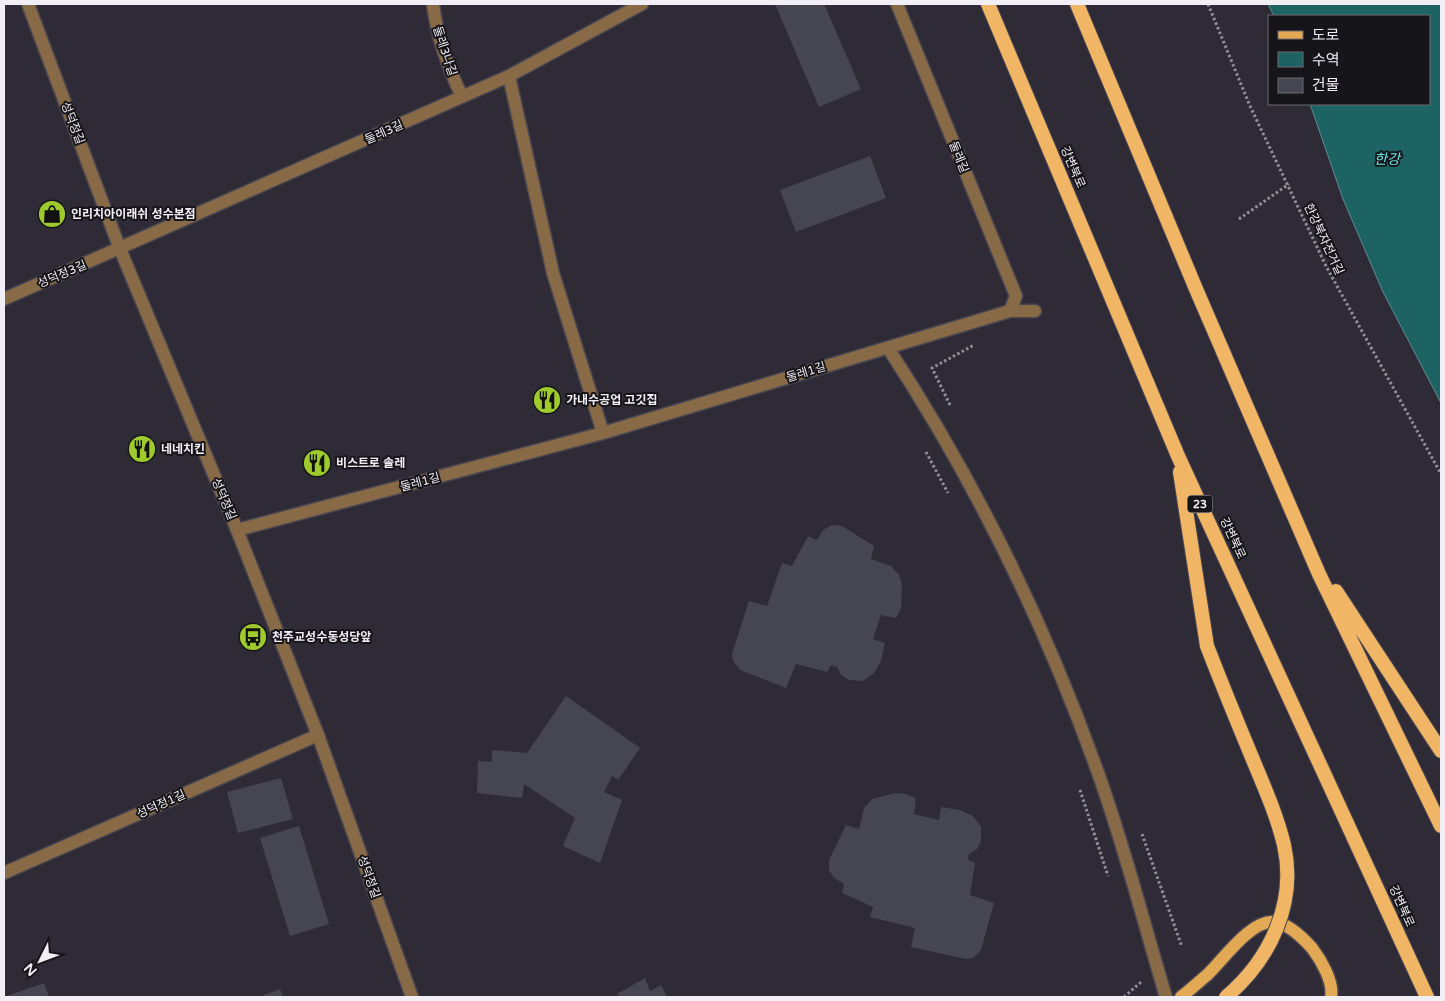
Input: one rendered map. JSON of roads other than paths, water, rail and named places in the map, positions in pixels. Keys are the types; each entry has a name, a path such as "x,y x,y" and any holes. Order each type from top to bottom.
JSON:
{"highway":[{"name":"강변북로","path":"988,4 1178,456 1427,997"},
{"path":"1077,4 1196,289 1310,552 1441,826"},
{"path":"1178,456 1206,646 1261,778 1284,845 1287,880 1285,904 1274,937 1254,971 1226,997"},
{"path":"1310,552 1441,751"}],"main road":[{"path":"1181,997 1208,974 1242,938 1258,926 1275,922 1295,931 1312,949 1325,971 1332,992 1331,997"}],"street":[{"name":"성덕정길","path":"28,4 120,249 237,530 318,735 412,997"},
{"name":"둘레3나길","path":"433,4 436,25 445,59 462,97"},
{"name":"둘레3길","path":"120,249 509,76 642,4"},
{"name":"둘레길","path":"897,4 1016,296 1010,311"},
{"path":"509,76 553,273 603,433"},
{"name":"성덕정3길","path":"4,299 120,249"},
{"name":"둘레1길","path":"237,530 603,433 1010,311 1035,311"},
{"path":"888,348 922,401 983,509 1039,627 1097,769 1121,841 1166,997"},
{"name":"성덕정1길","path":"4,873 318,735"}],"water":[{"name":"한강","path":"1268,4 1441,4 1441,403 1383,292 1343,199 1310,105 1430,105 1430,15 1274,15"}],"place":[{"name":"인리치아이래쉬 성수본점","path":"52,214"},
{"name":"가내수공업 고깃집","path":"547,400"},
{"name":"네네치킨","path":"142,449"},
{"name":"비스트로 솔레","path":"317,463"},
{"name":"천주교성수동성당앞","path":"253,637"}]}
